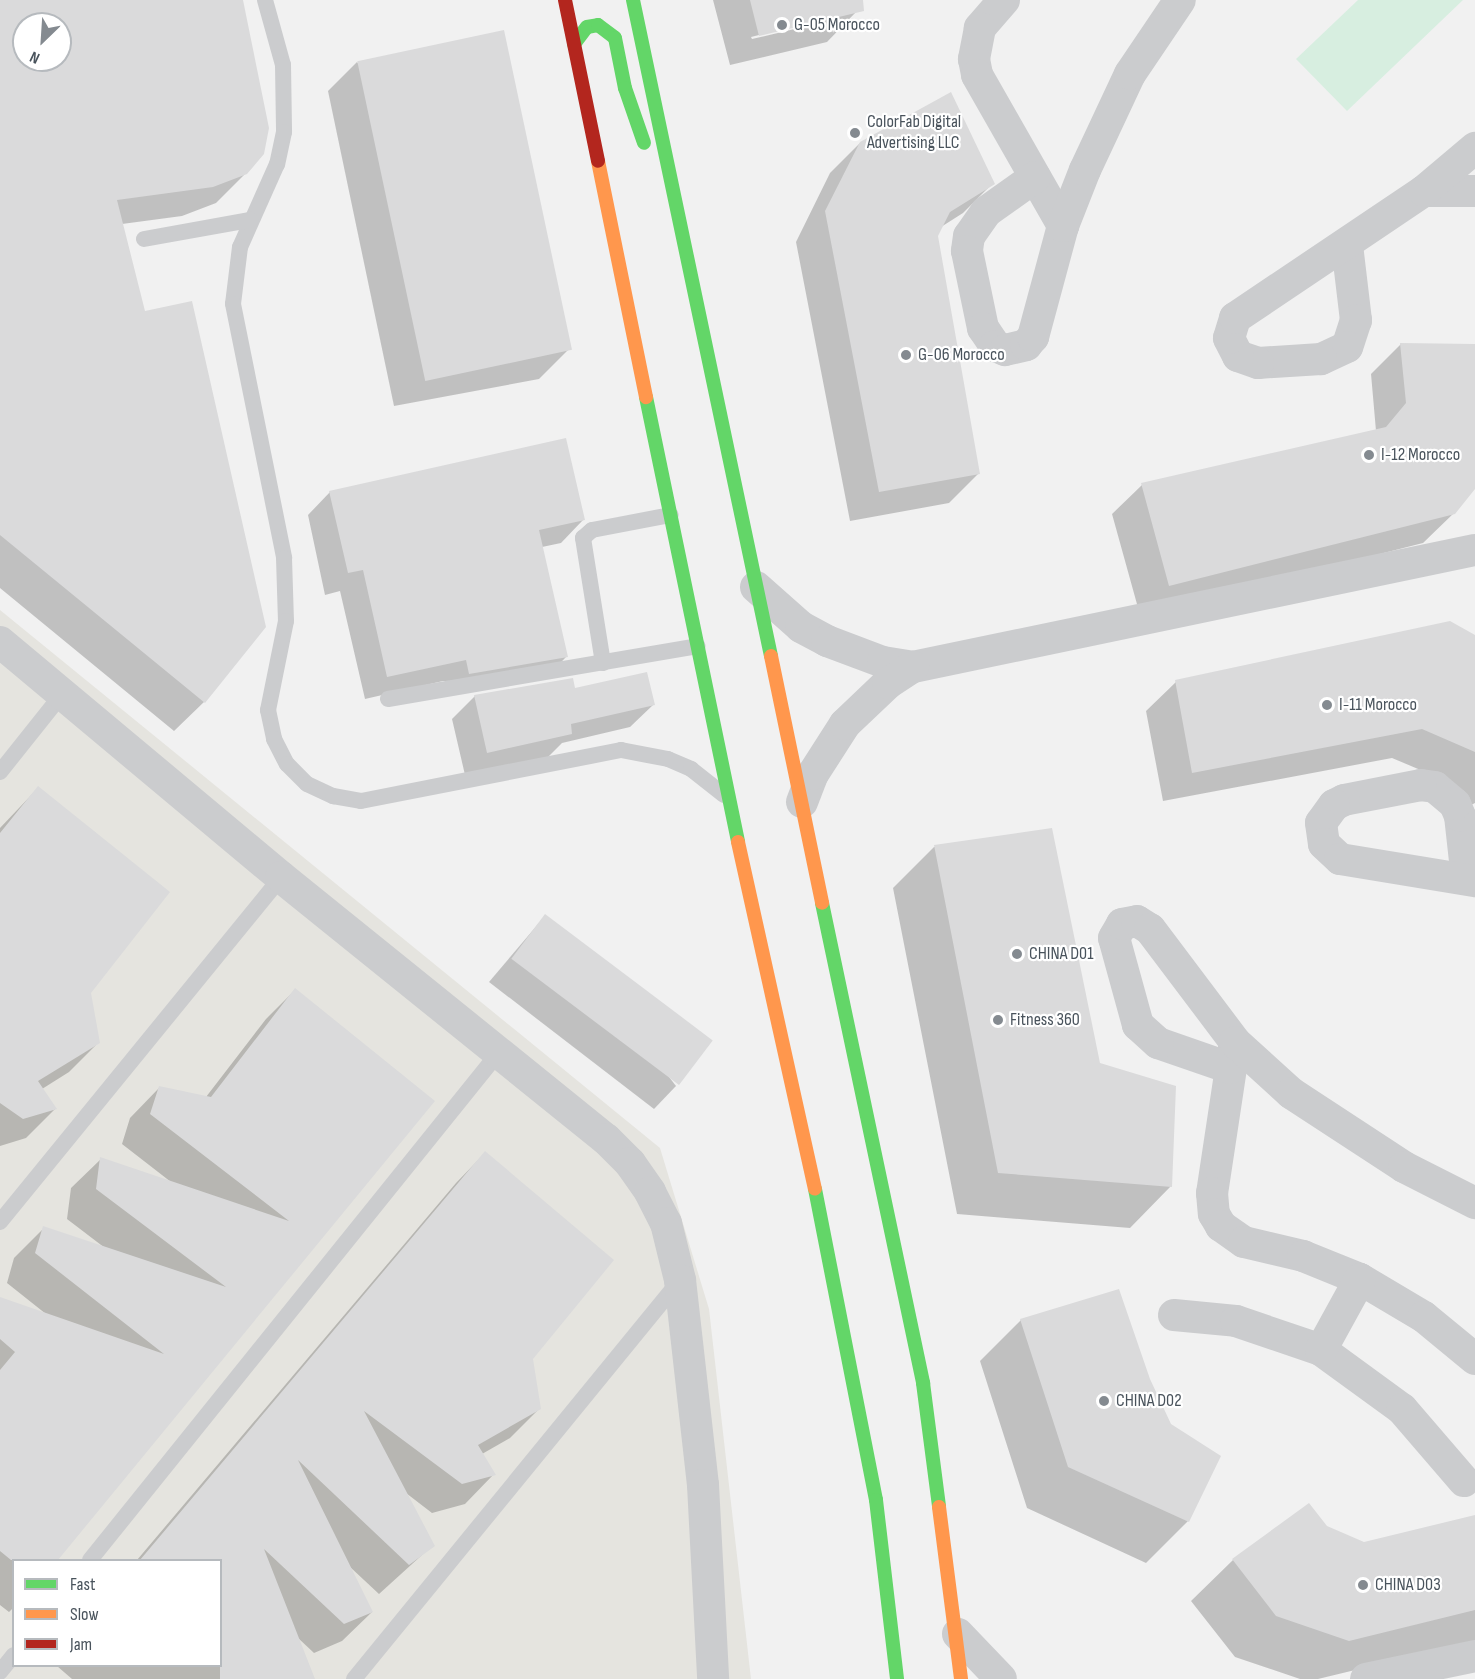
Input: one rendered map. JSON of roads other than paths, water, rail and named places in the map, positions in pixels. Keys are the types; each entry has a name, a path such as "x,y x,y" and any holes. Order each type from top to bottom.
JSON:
{"street":[{"path":"565,0 729,800 860,1406 897,1679"},
{"path":"633,0 672,199 802,802 923,1383 958,1634 961,1679"},
{"path":"1005,0 989,14 980,28 974,59 977,75 1063,226"},
{"path":"1035,177 986,212 969,236 968,266 983,328 994,346 1016,350 1033,337 1063,226 1130,74 1180,0"},
{"path":"574,44 587,27 598,25 615,38 625,88 651,159 672,199"},
{"path":"1347,245 1424,191 1475,148"},
{"path":"1424,191 1475,192"},
{"path":"756,587 801,627 827,641 874,659 913,667 1475,550"},
{"path":"0,642 281,877 499,1052 630,1163 666,1223 680,1280 704,1496 713,1679"},
{"path":"802,802 813,774 845,724 865,702 913,667"},
{"path":"1421,785 1435,787 1455,804 1460,816 1471,880 1340,860 1324,844 1321,823 1334,805 1344,800 1421,785"},
{"path":"1468,1343 1360,1279 1304,1256 1244,1242 1221,1226 1214,1215 1212,1193 1233,1055 1404,1167 1475,1203"},
{"path":"1322,1350 1360,1279"},
{"path":"1174,1316 1236,1321 1322,1350 1402,1409 1464,1481"},
{"path":"958,1634 1001,1679"},
{"path":"1366,1679 1475,1656"}],"lane":[{"path":"265,0 283,65 286,99 277,164 250,220 240,247 233,304 284,558 286,621 268,710 273,739 287,764 307,784 333,796 361,801 596,752 629,751 668,759 691,769 729,800"},
{"path":"144,239 250,220"},
{"path":"603,663 583,538 592,530 671,515"},
{"path":"388,699 697,646"},
{"path":"0,772 63,693"},
{"path":"0,1222 281,877"},
{"path":"91,1559 499,1052"},
{"path":"354,1679 680,1280"},
{"path":"0,1672 12,1657"}],"place":[{"name":"G-05 Morocco","path":"782,25"},
{"name":"ColorFab Digital Advertising LLC","path":"855,133"},
{"name":"G-06 Morocco","path":"906,355"},
{"name":"I-12 Morocco","path":"1369,455"},
{"name":"I-11 Morocco","path":"1327,705"},
{"name":"CHINA D01","path":"1017,954"},
{"name":"Fitness 360","path":"998,1020"},
{"name":"CHINA D02","path":"1104,1401"},
{"name":"CHINA D03","path":"1363,1585"}]}
